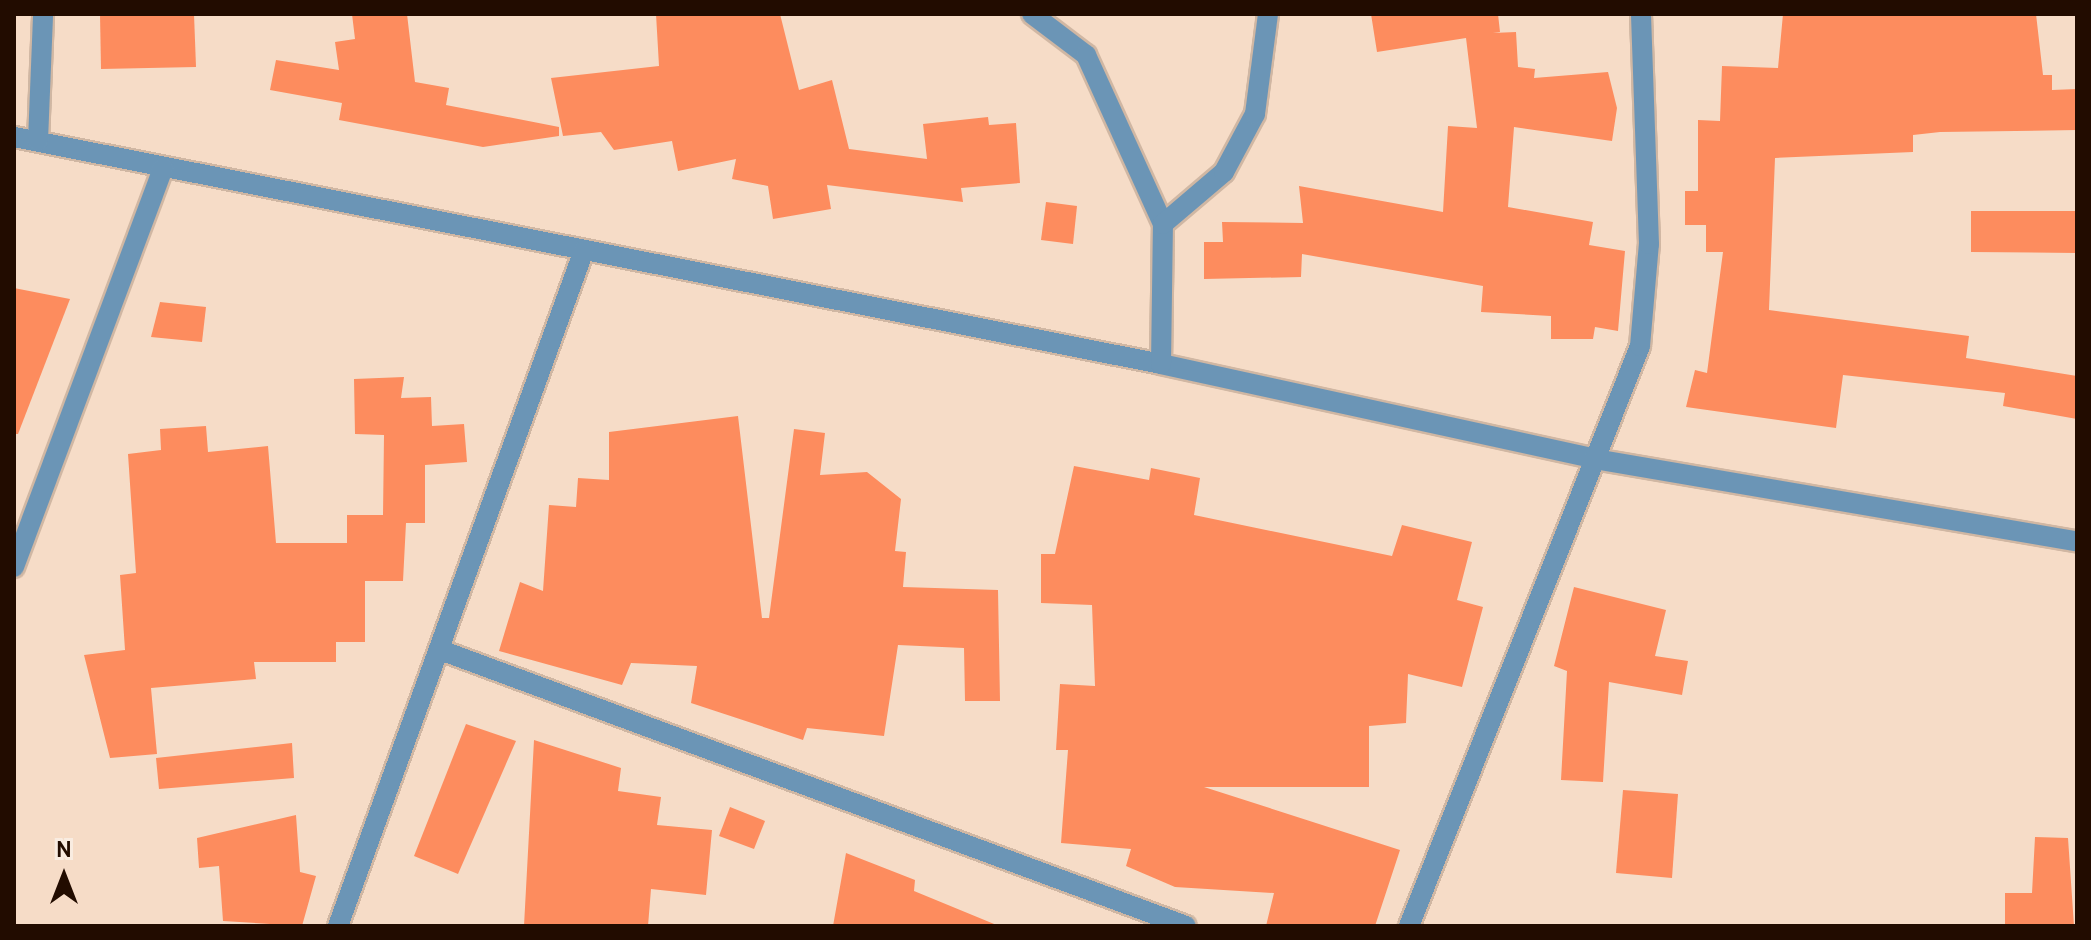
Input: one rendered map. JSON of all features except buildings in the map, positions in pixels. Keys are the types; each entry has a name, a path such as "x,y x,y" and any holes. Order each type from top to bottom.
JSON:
{"street":[{"path":"38,141 43,14"},
{"path":"1032,14 1086,55 1163,224 1161,364"},
{"path":"1163,224 1224,172 1255,114 1268,14"},
{"path":"1409,926 1640,346 1649,244 1641,14"},
{"path":"14,137 1161,364 1595,459 2077,541"},
{"path":"14,567 163,168"},
{"path":"338,926 443,651 584,250"},
{"path":"443,651 1186,926"}]}
